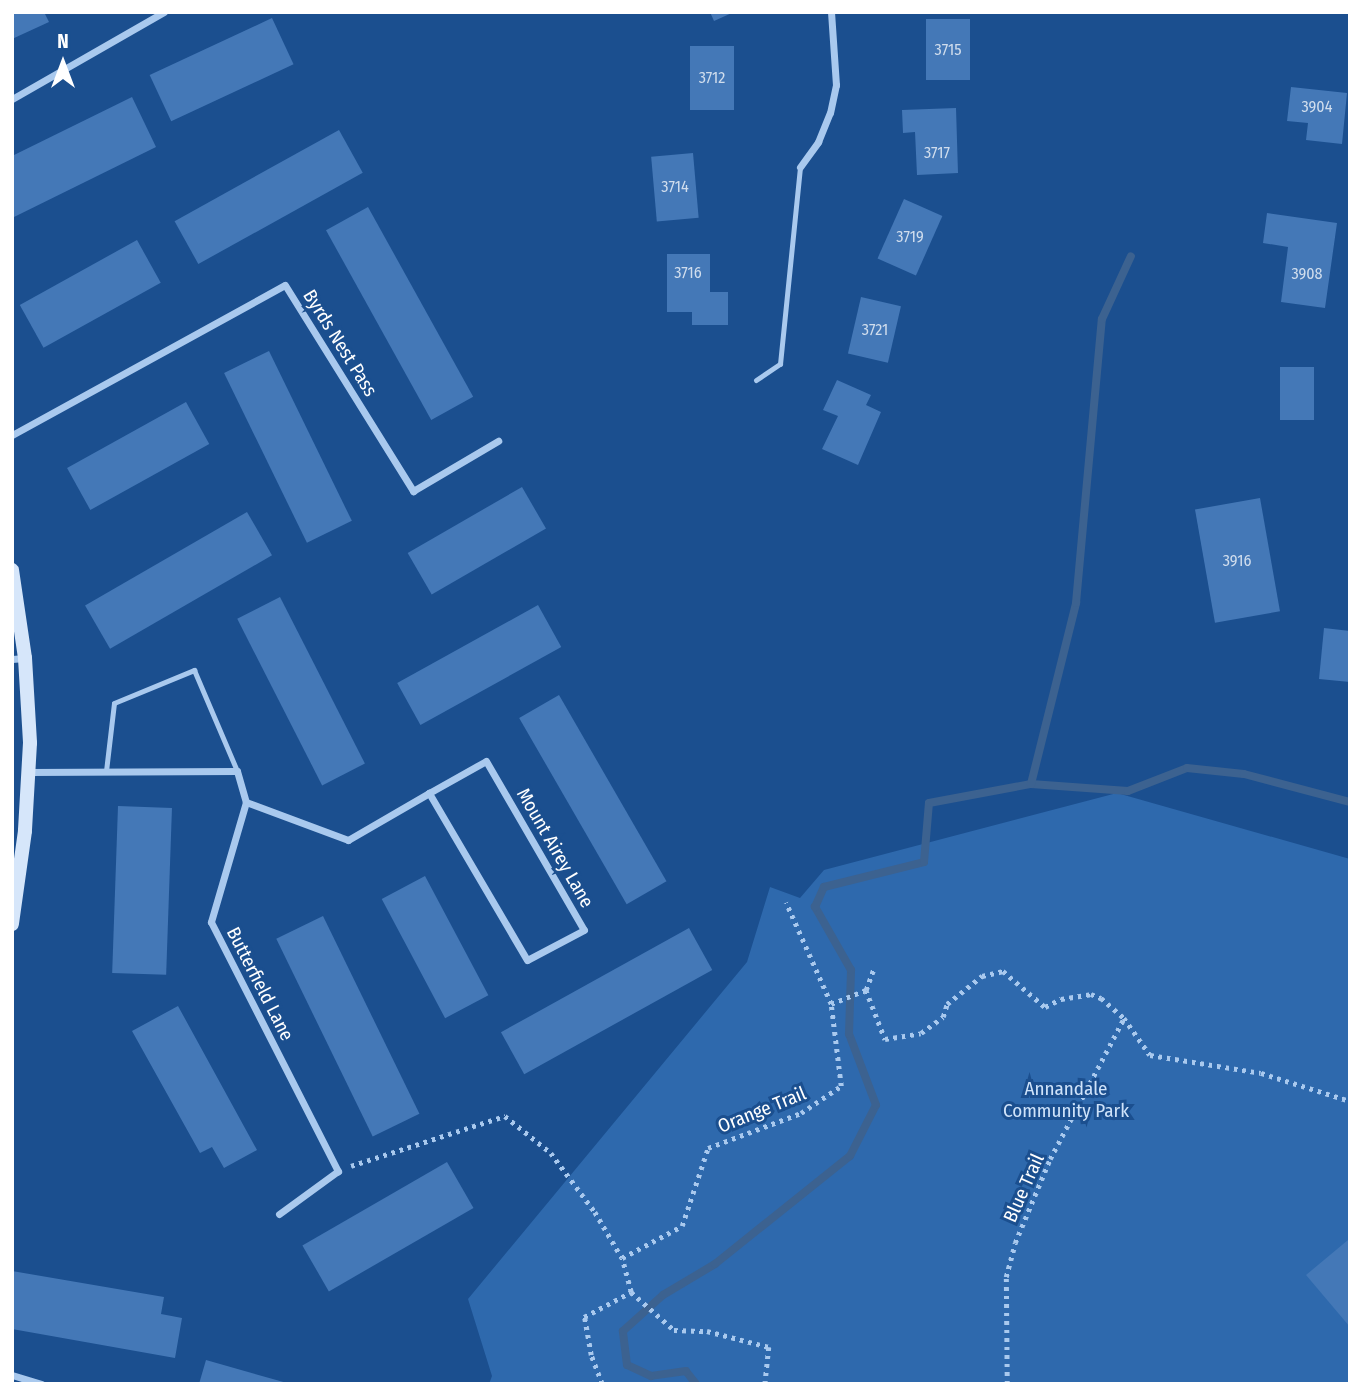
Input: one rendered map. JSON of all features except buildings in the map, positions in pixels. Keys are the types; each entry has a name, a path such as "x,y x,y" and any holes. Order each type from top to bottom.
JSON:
{"street":[{"path":"12,99 164,12"},
{"path":"800,167 818,142 830,113 835,85 831,12"},
{"name":"Byrds Nest Pass","path":"12,435 285,285 412,491 498,442"},
{"path":"12,569 28,772 26,831 12,923"},
{"name":"Mount Airey Lane","path":"246,803 348,840 429,793 486,761 584,930 527,960 429,793"},
{"path":"28,772 237,771 246,803"},
{"name":"Butterfield Lane","path":"246,803 211,922 338,1171"},
{"path":"279,1214 338,1171"},
{"path":"12,1375 41,1384"}],"lane":[{"path":"756,380 779,364 800,167"},
{"path":"106,771 114,703 194,670 237,771"}],"path":[{"name":"Orange Trail","path":"622,1258 682,1226 708,1148 801,1113 841,1086 831,1003 786,903"},
{"path":"874,968 866,990 885,1039 920,1033 943,1017 947,1003 982,976 1003,971 1045,1007 1061,999 1091,994 1124,1018 1150,1055 1261,1073 1350,1101"},
{"path":"831,1003 866,990"},
{"name":"Blue Trail","path":"1007,1384 1006,1278 1015,1242 1050,1160 1124,1018"},
{"path":"338,1171 506,1116 551,1153 595,1212 622,1258 631,1292 674,1330 707,1331 769,1347 765,1384"},
{"path":"602,1384 590,1355 584,1317 631,1292"}],"green space":[{"name":"Annandale Community Park","path":"1117,793 1350,859 1350,1384 489,1384 492,1376 468,1299 747,962 770,887 800,898 824,870"}],"waterway":[{"path":"696,1384 686,1371 651,1376 627,1365 623,1331 663,1295 715,1264 850,1156 876,1105 849,1034 851,970 815,907 824,887 924,862 929,803 1031,784 1076,603 1102,319 1131,256"},
{"path":"1031,784 1128,791 1187,768 1244,774 1350,802"}]}
